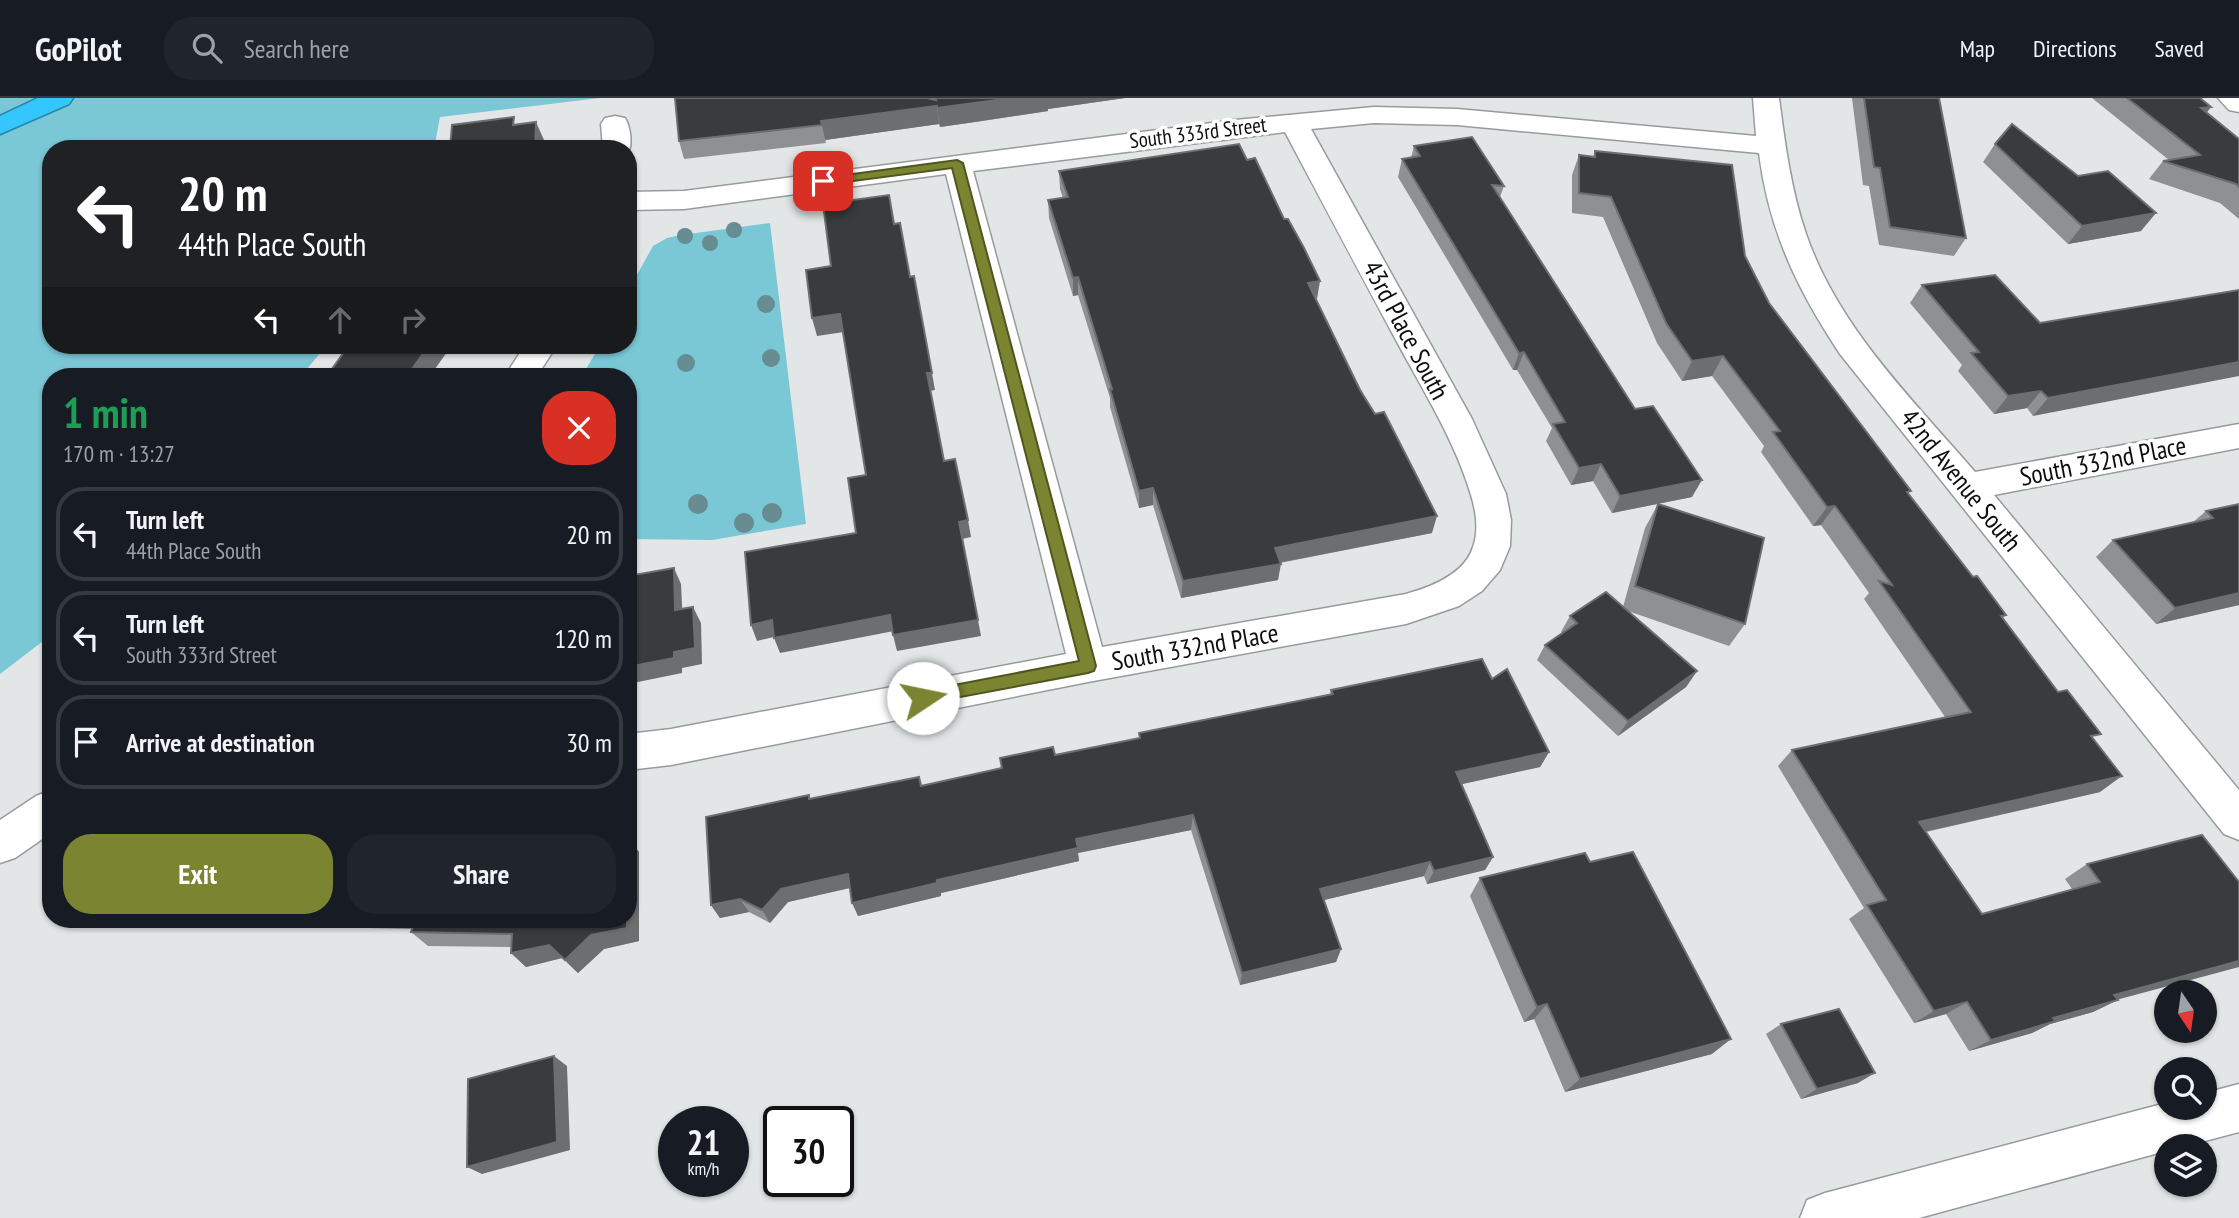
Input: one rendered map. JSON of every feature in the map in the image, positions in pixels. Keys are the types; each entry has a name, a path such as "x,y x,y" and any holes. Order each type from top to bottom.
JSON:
{"highway":[{"path":"0,126 60,98"}],"street":[{"name":"42nd Avenue South","path":"1766,98 1771,146 1786,218 1797,252 1822,303 1906,415 2239,821"},
{"path":"2231,98 2239,104"},
{"name":"South 333rd Street","path":"637,201 684,200 1293,121 1374,115 1428,116 1771,146"},
{"name":"43rd Place South","path":"1293,121 1471,455 1492,508 1492,547"},
{"path":"957,163 1088,666"},
{"name":"South 332nd Place","path":"1967,487 2239,436"},
{"name":"South 332nd Place","path":"637,751 671,747 1088,666 1379,614 1430,602 1448,595 1472,578 1488,558 1492,547"},
{"path":"0,844 42,815"},
{"path":"1825,1218 2239,1108"}],"shaded area":[{"path":"0,98 600,98 440,117 436,140 42,140 42,354 319,354 308,368 42,368 42,642 0,674"},
{"path":"770,223 806,524 712,540 637,539 637,368 587,368 595,354 637,354 637,275 653,246 667,238"}],"building":[{"path":"675,98 1012,98 821,121 822,125 679,141"},
{"path":"1864,98 1939,98 1966,238 1890,227 1880,168 1874,167"},
{"path":"2127,98 2200,98 2211,107 2201,108 2239,139 2239,187 2163,161 2200,155"},
{"path":"514,117 513,125 536,122 535,140 451,140 452,125"},
{"path":"2012,124 2078,176 2108,171 2156,213 2082,226 1995,144"},
{"path":"1472,137 1504,186 1492,185 1635,409 1653,406 1702,480 1620,496 1601,464 1579,468 1553,424 1565,422 1524,352 1519,353 1402,159 1420,156 1414,146"},
{"path":"1239,144 1247,160 1255,158 1284,219 1288,219 1304,248 1320,281 1308,283 1360,390 1375,414 1384,412 1437,516 1275,548 1281,564 1183,581 1153,488 1139,491 1078,277 1073,278 1048,200 1068,197 1059,171"},
{"path":"1595,151 1732,165 1745,256 1769,303 1911,491 1907,492 2006,615 2001,616 2058,692 2067,690 2101,734 2091,736 2122,776 1919,822 1982,914 2100,882 2087,864 2202,835 2239,882 2239,961 2169,980 2154,980 2154,984 2114,995 2118,1000 2053,1018 2056,1021 1991,1040 1967,1002 1934,1011 1867,905 1886,900 1792,750 1971,712 1879,581 1892,585 1835,506 1827,507 1773,432 1780,431 1723,356 1692,361 1666,323 1611,197 1579,193 1579,155 1595,157"},
{"path":"889,195 894,224 900,223 910,277 914,276 932,373 927,373 944,461 955,459 968,520 959,522 978,620 893,635 890,615 774,638 772,620 751,625 745,552 856,533 848,478 866,475 840,314 812,318 806,270 831,266 823,204"},
{"path":"1995,275 2040,323 2239,290 2239,362 2048,398 2041,391 2008,396 1971,353 1979,352 1922,285"},
{"path":"343,354 423,354 413,368 333,368"},
{"path":"1658,504 1764,538 1745,624 1635,586"},
{"path":"2239,504 2239,593 2175,608 2113,540 2213,518 2206,511"},
{"path":"674,568 675,610 693,607 695,648 674,652 674,658 637,665 637,574"},
{"path":"1606,592 1697,671 1628,721 1545,645 1577,623 1570,616"},
{"path":"1482,659 1492,679 1507,669 1549,752 1456,772 1493,857 1434,871 1430,862 1320,889 1341,949 1242,973 1193,815 1076,839 1078,848 937,880 937,883 852,903 848,874 781,889 762,910 740,899 711,905 706,817 809,795 809,799 919,777 921,786 1002,768 1000,758 1053,747 1055,755 1140,738 1139,733 1333,694 1331,690"},
{"path":"1633,852 1731,1039 1580,1079 1547,1004 1537,1007 1480,878 1585,853 1590,862"},
{"path":"413,928 627,928 591,935 565,960 549,945 511,953 512,934 411,932"},
{"path":"1839,1009 1875,1073 1817,1089 1781,1024"},
{"path":"554,1056 557,1142 467,1167 468,1079"}],"route":[{"path":"823,181 957,163 1088,666 923,698"}]}
